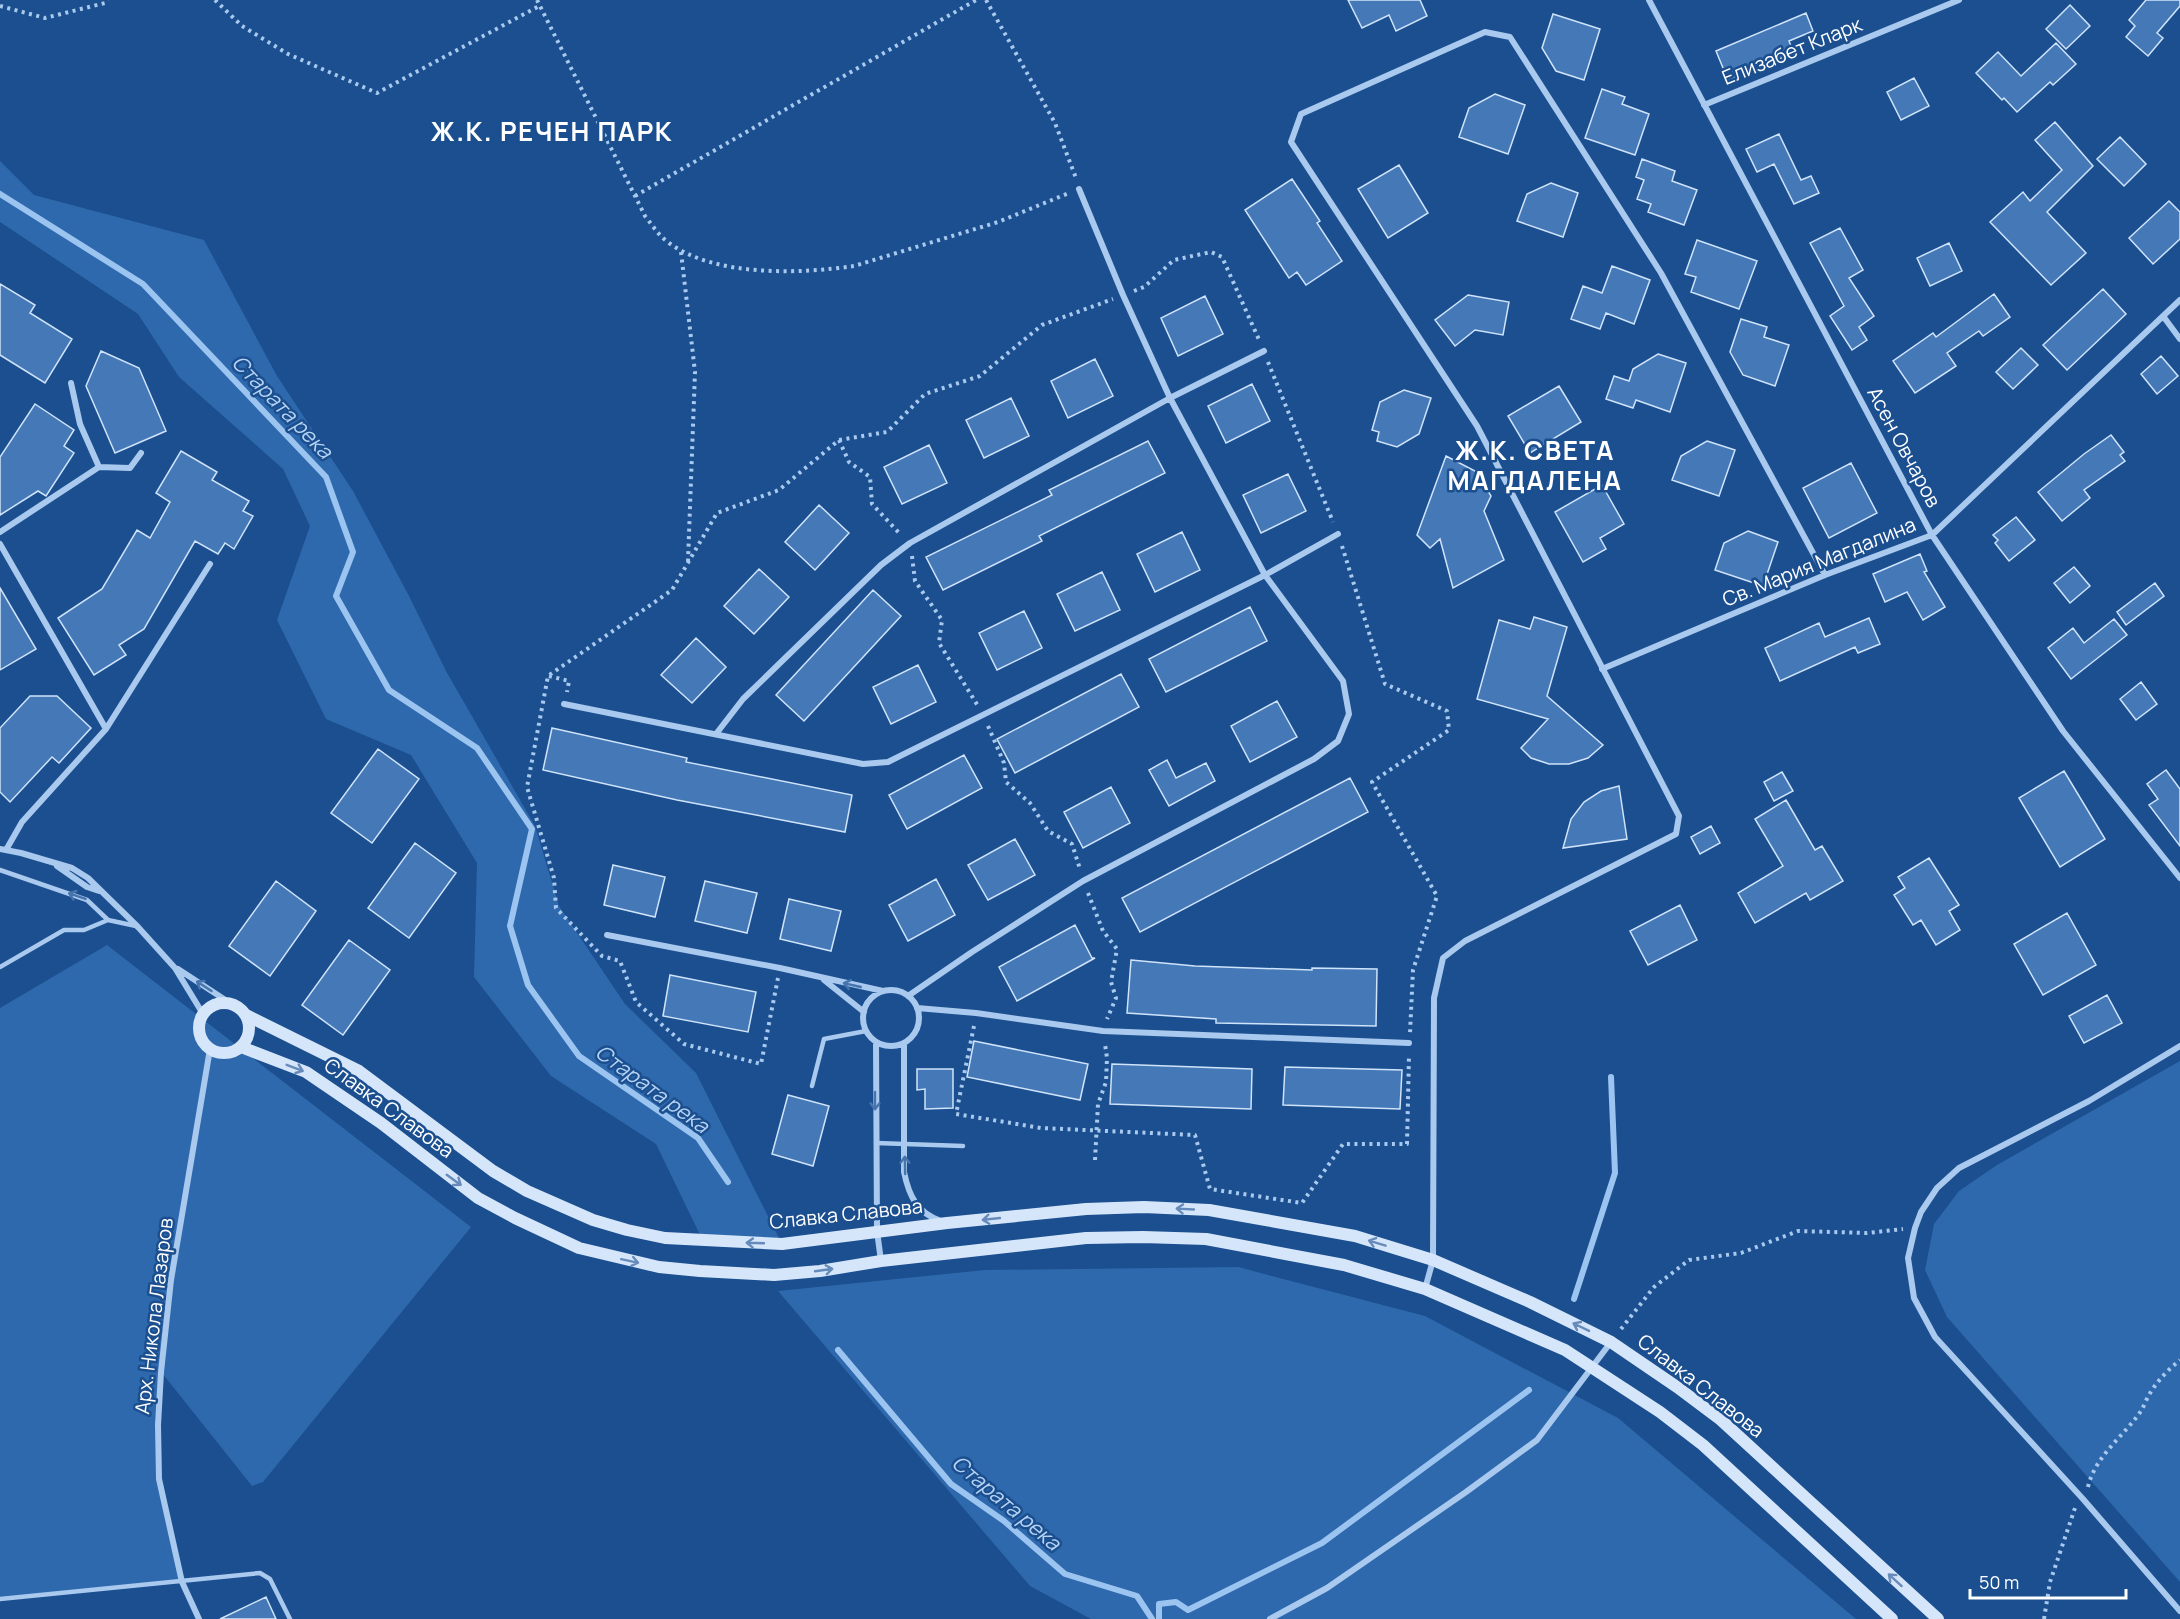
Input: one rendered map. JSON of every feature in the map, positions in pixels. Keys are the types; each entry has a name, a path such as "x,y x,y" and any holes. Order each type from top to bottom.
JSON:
{"street":[{"name":"Асен Овчаров","path":"1649,0 1932,535 2063,731 2180,878"},
{"name":"Елизабет Кларк","path":"1704,105 1959,0"},
{"path":"1425,1289 1433,1260 1434,998 1443,958 1465,941 1676,834 1679,816 1477,426 1291,142 1300,114 1485,32 1510,37 1661,273 1825,575"},
{"path":"908,996 1083,881 1314,759 1338,741 1349,714 1343,681 1265,574 1170,398 1123,295 1079,189"},
{"name":"Св. Мария Магдалина","path":"1602,669 1825,575 1932,535 2180,300"},
{"path":"2163,316 2180,339"},
{"path":"716,734 743,699 881,565 910,543 1170,398 1264,351"},
{"path":"71,383 80,424 99,467"},
{"path":"0,532 99,467 130,468 141,453"},
{"path":"564,704 863,764 888,762 1265,574 1338,534"},
{"path":"0,544 106,729"},
{"path":"204,1014 175,968 138,927 88,878 72,868 3,850 22,822 106,729 210,564"},
{"path":"607,935 883,991 893,990 908,996 917,1008 919,1016 915,1032 904,1044 884,1046 876,1042 866,1031 863,1022 867,1003 883,991"},
{"path":"175,968 233,1005 246,1015 249,1032 241,1047 225,1053 210,1049 200,1037 199,1029 204,1014 216,1004 233,1005"},
{"path":"821,978 864,1012"},
{"path":"917,1008 976,1013 1103,1031 1409,1043"},
{"name":"Славка Славова","path":"246,1015 359,1071 493,1171 527,1191 593,1220 665,1238 782,1244 948,1223 1086,1209 1144,1207 1209,1210 1355,1236 1433,1260 1530,1302 1611,1342 1677,1387 1721,1420 1938,1619"},
{"path":"876,1042 875,1143 880,1261"},
{"path":"904,1044 904,1172 908,1190 916,1206 929,1217 948,1223"},
{"path":"2180,1046 2089,1101 1959,1168 1937,1188 1922,1212 1915,1228 1908,1258 1914,1298 1935,1337 2083,1498 2180,1611"},
{"name":"Славка Славова","path":"241,1047 306,1072 381,1123 478,1198 579,1248 659,1267 729,1273 785,1274 1086,1238 1143,1237 1206,1239 1344,1265 1425,1289 1565,1350 1660,1412 1703,1445 1892,1619"},
{"name":"Арх. Никола Лазаров","path":"199,1619 182,1581 159,1479 160,1393 171,1280 210,1049"},
{"path":"1270,1619 1327,1588 1537,1440 1611,1342"}],"lane":[{"path":"0,870 87,900 108,920 138,927"},
{"path":"0,967 64,930 84,930 108,920"},
{"path":"812,1086 824,1039 866,1031"},
{"path":"875,1143 963,1146"},
{"path":"0,1599 260,1573 270,1579 290,1619"}],"path":[{"path":"0,6 45,18 105,3 108,0"},
{"path":"214,0 242,26 288,54 377,93 541,5"},
{"path":"537,0 635,196 657,232 681,251 709,262 740,268 820,270 854,266 1015,216 1079,189 1055,123 986,0"},
{"path":"635,196 976,0"},
{"path":"681,251 695,372 688,562"},
{"path":"780,969 761,1064 684,1044 636,1002 620,961 602,956 556,908 554,878 527,787 548,676 672,590 717,513 778,490 839,440 887,432 925,394 980,376 1042,325 1144,287 1174,260 1211,252 1222,257 1264,351 1338,534 1385,684 1447,711 1449,730 1372,782 1437,896 1413,970 1407,1144 1343,1144 1302,1203 1210,1189 1195,1135 1041,1128 956,1114 976,1013"},
{"path":"839,440 849,462 870,477 872,504 910,543 915,581 942,620 939,643 982,715 1004,763 1006,782 1030,803 1048,831 1072,844 1083,881 1103,931 1117,949 1111,982 1116,998 1103,1031 1107,1058 1106,1082 1098,1104 1095,1160"},
{"path":"548,676 569,681 564,704"},
{"path":"1611,1342 1654,1287 1689,1260 1741,1253 1798,1231 1868,1233 1915,1228"},
{"path":"2044,1619 2050,1582 2058,1555 2074,1509 2086,1494 2090,1478 2106,1452 2142,1410 2150,1393 2164,1373 2180,1360"}],"shaded area":[{"path":"0,161 34,195 204,240 277,376 353,491 446,671 535,826 559,906 625,1004 696,1073 782,1244 703,1241 656,1144 551,1076 474,977 477,863 411,755 326,719 277,620 310,526 283,469 179,377 138,314 0,222"},
{"path":"107,945 471,1227 263,1482 252,1486 162,1373 159,1479 182,1582 0,1599 0,1008"},
{"path":"2180,1061 2180,1582 1947,1317 1925,1270 1934,1224 1959,1191 1997,1165"},
{"path":"1238,1267 1425,1316 1618,1418 1856,1619 1091,1619 1030,1586 778,1291 985,1270"}],"building":[{"path":"1348,0 1420,0 1427,16 1396,31 1389,15 1362,28"},
{"path":"2146,0 2180,0 2180,6 2157,33 2163,38 2148,56 2126,37 2135,26 2129,20"},
{"path":"2070,5 2090,26 2066,49 2046,29"},
{"path":"1806,13 1813,31 1789,41 1794,53 1728,80 1716,51"},
{"path":"1553,14 1600,29 1584,80 1556,71 1542,48"},
{"path":"2056,43 2076,64 2053,85 2050,82 2017,112 1976,73 1998,52 2021,76"},
{"path":"1914,78 1929,106 1901,120 1887,92"},
{"path":"1602,89 1625,97 1622,104 1649,114 1635,155 1585,138"},
{"path":"1495,94 1525,105 1508,154 1459,137 1469,108"},
{"path":"2055,122 2093,166 2047,212 2086,253 2051,285 1990,222 2023,192 2030,201 2062,170 2035,140"},
{"path":"1779,134 1801,180 1811,176 1819,193 1794,204 1774,164 1757,172 1746,149"},
{"path":"2120,137 2146,164 2124,186 2097,159"},
{"path":"1642,159 1675,171 1672,181 1697,190 1684,225 1648,212 1651,204 1637,199 1644,180 1636,177"},
{"path":"1399,165 1428,213 1388,238 1358,189"},
{"path":"1292,179 1320,221 1317,223 1342,261 1306,285 1297,272 1289,278 1245,210"},
{"path":"1551,183 1578,193 1563,237 1517,221 1527,194"},
{"path":"2169,201 2180,212 2180,239 2153,264 2129,238"},
{"path":"1840,228 1863,270 1849,278 1874,316 1859,327 1867,340 1852,350 1830,316 1844,306 1810,243"},
{"path":"1697,240 1757,261 1739,309 1691,292 1696,277 1685,274"},
{"path":"1949,243 1962,271 1930,286 1917,258"},
{"path":"1612,266 1650,280 1634,324 1606,313 1600,329 1571,319 1583,286 1602,293"},
{"path":"0,284 35,305 30,313 72,339 45,383 0,355"},
{"path":"2103,289 2126,314 2067,370 2043,345"},
{"path":"1994,294 2010,317 1983,336 1979,331 1947,353 1956,366 1915,393 1893,361 1933,333 1936,337"},
{"path":"1468,295 1509,302 1503,335 1475,330 1455,346 1435,320"},
{"path":"1205,296 1223,334 1178,356 1161,318"},
{"path":"1741,319 1767,327 1764,337 1789,345 1775,386 1743,375 1730,352"},
{"path":"2021,348 2038,365 2013,389 1996,372"},
{"path":"101,351 139,368 166,431 115,453 86,386"},
{"path":"1658,354 1686,363 1670,412 1636,400 1633,408 1606,399 1614,376 1629,381 1633,369"},
{"path":"2161,356 2178,376 2157,394 2141,374"},
{"path":"1095,359 1113,396 1068,418 1051,381"},
{"path":"1252,384 1270,421 1226,443 1208,406"},
{"path":"1559,386 1581,422 1530,453 1508,416"},
{"path":"1404,390 1431,398 1419,434 1397,447 1377,441 1379,432 1372,430 1380,402"},
{"path":"1011,398 1029,436 984,458 966,420"},
{"path":"35,404 74,430 64,446 74,453 46,496 38,491 0,515 0,457"},
{"path":"2111,435 2124,452 2120,455 2125,461 2084,490 2090,498 2062,521 2038,492"},
{"path":"1148,441 1165,473 1039,536 1042,541 943,590 926,557 1052,495 1049,490"},
{"path":"1707,441 1735,450 1719,496 1672,480 1681,456"},
{"path":"929,445 947,483 902,504 884,467"},
{"path":"181,451 217,472 212,480 249,501 243,511 253,516 234,549 225,543 218,554 195,541 144,629 119,645 126,655 94,675 58,618 102,589 137,530 150,538 170,502 156,493"},
{"path":"1446,456 1477,472 1491,496 1484,511 1504,560 1453,588 1440,539 1430,548 1417,535"},
{"path":"1851,463 1877,513 1829,538 1803,488"},
{"path":"1288,474 1306,511 1261,533 1243,495"},
{"path":"1602,485 1624,524 1600,538 1606,549 1583,562 1555,512"},
{"path":"819,505 849,533 815,570 785,542"},
{"path":"2016,517 2035,540 2009,561 1995,543 1998,540 1993,535"},
{"path":"1748,531 1778,542 1763,586 1715,570 1724,543"},
{"path":"1182,532 1200,570 1155,592 1137,554"},
{"path":"1920,554 1927,571 1924,572 1945,607 1923,620 1907,592 1885,602 1873,574"},
{"path":"2074,567 2090,586 2070,603 2054,583"},
{"path":"759,569 789,597 754,634 724,606"},
{"path":"1102,572 1120,610 1075,631 1057,594"},
{"path":"2155,583 2164,596 2126,625 2117,612"},
{"path":"0,588 36,649 0,670"},
{"path":"873,590 901,616 804,721 776,695"},
{"path":"1250,607 1267,641 1166,692 1149,659"},
{"path":"1024,611 1042,648 997,670 979,633"},
{"path":"1534,617 1567,627 1547,696 1603,745 1588,758 1569,764 1549,764 1531,758 1521,748 1548,719 1477,699 1499,620 1530,629"},
{"path":"1869,618 1880,644 1858,653 1855,647 1780,681 1765,648 1819,623 1825,637"},
{"path":"2114,619 2127,635 2071,679 2048,648 2073,628 2084,643"},
{"path":"696,638 726,667 692,703 661,675"},
{"path":"918,665 936,702 891,724 873,687"},
{"path":"1121,674 1139,707 1015,773 997,739"},
{"path":"2141,682 2157,704 2136,720 2120,699"},
{"path":"30,696 57,696 91,728 59,763 52,757 10,802 0,792 0,728"},
{"path":"1277,701 1297,737 1250,762 1231,726"},
{"path":"552,728 687,758 686,762 852,795 845,832 677,800 543,770"},
{"path":"378,749 419,779 372,843 331,813"},
{"path":"964,755 982,788 907,829 889,795"},
{"path":"1167,760 1176,778 1206,763 1215,781 1169,806 1149,770"},
{"path":"2166,770 2180,789 2180,846 2149,805 2158,799 2147,784"},
{"path":"2064,771 2105,839 2060,867 2019,798"},
{"path":"1782,772 1793,791 1774,801 1764,782"},
{"path":"1350,778 1368,812 1140,932 1122,898"},
{"path":"1619,786 1627,839 1563,848 1571,819 1584,802 1601,791"},
{"path":"1111,787 1130,823 1083,848 1064,812"},
{"path":"1786,800 1815,850 1822,846 1843,881 1810,900 1806,893 1755,923 1738,893 1783,866 1755,819"},
{"path":"1711,826 1720,843 1700,854 1691,837"},
{"path":"1015,839 1035,875 988,900 968,865"},
{"path":"415,843 456,873 409,938 368,908"},
{"path":"1929,858 1959,905 1949,911 1960,930 1936,945 1921,920 1913,925 1894,895 1905,888 1898,877"},
{"path":"613,865 665,877 655,917 604,905"},
{"path":"936,879 955,915 908,941 889,905"},
{"path":"276,881 316,911 270,976 229,946"},
{"path":"705,881 757,893 747,933 695,921"},
{"path":"789,899 841,911 831,951 780,939"},
{"path":"1680,905 1697,940 1648,965 1630,931"},
{"path":"2067,913 2096,965 2043,995 2014,944"},
{"path":"1075,925 1092,958 1095,958 1017,1001 999,967"},
{"path":"349,940 390,970 343,1035 302,1005"},
{"path":"1131,960 1195,966 1312,970 1312,968 1377,969 1376,1026 1216,1023 1216,1019 1127,1013"},
{"path":"670,975 756,992 748,1032 663,1016"},
{"path":"2107,995 2122,1023 2084,1043 2069,1016"},
{"path":"974,1041 1088,1064 1080,1100 967,1077"},
{"path":"1112,1064 1252,1069 1251,1109 1110,1104"},
{"path":"1285,1067 1402,1070 1400,1109 1283,1105"},
{"path":"917,1069 953,1069 953,1108 925,1109 925,1089 917,1090"},
{"path":"788,1095 829,1106 813,1166 772,1154"},
{"path":"266,1597 276,1619 220,1619"}],"waterway":[{"name":"Старата река","path":"0,194 143,284 326,477 353,552 336,596 389,690 477,748 532,829 510,926 528,985 579,1056 698,1138 728,1182"},
{"path":"1574,1299 1615,1173 1611,1077"},
{"name":"Старата река","path":"838,1350 951,1484 1004,1521 1065,1574 1137,1596 1152,1619"},
{"path":"1159,1619 1159,1604 1176,1602 1188,1610 1322,1543 1529,1390"}],"district":[{"name":"Ж.К. РЕЧЕН ПАРК","path":"552,132"},
{"name":"Ж.К. СВЕТА МАГДАЛЕНА","path":"1535,466"}]}
